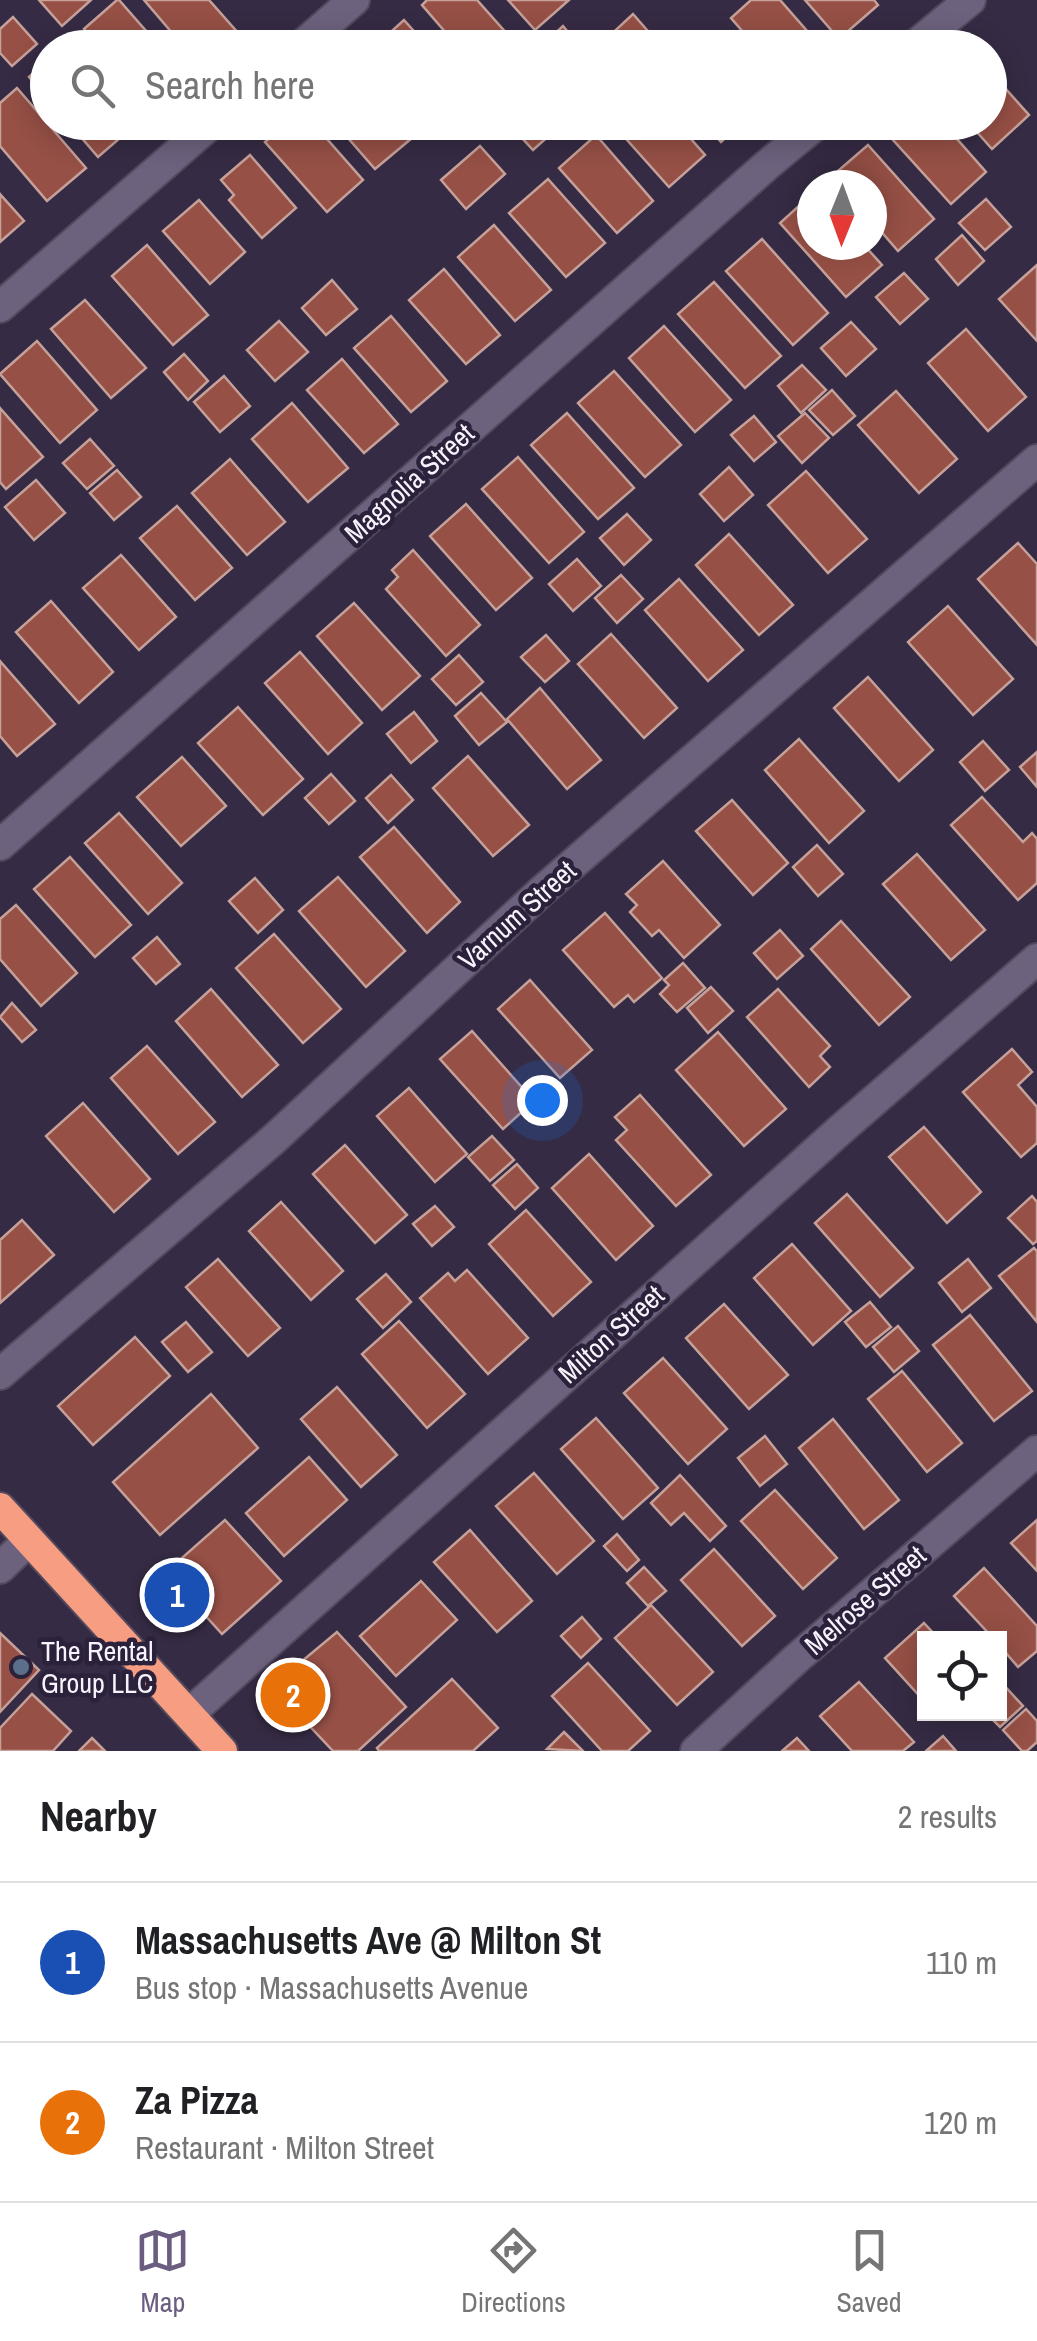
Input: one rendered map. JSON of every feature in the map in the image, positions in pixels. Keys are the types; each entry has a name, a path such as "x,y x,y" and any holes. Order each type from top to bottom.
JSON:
{"highway":[{"path":"0,1508 222,1751"}],"street":[{"path":"320,30 354,0"},
{"path":"934,30 970,0"},
{"path":"0,307 192,140"},
{"name":"Magnolia Street","path":"0,845 797,140"},
{"name":"Varnum Street","path":"0,1374 274,1139 542,890 1037,460"},
{"name":"Milton Street","path":"189,1714 782,1182 1037,959"},
{"name":"Melrose Street","path":"696,1751 796,1659 1037,1451"},
{"path":"0,1568 29,1540"}],"building":[{"path":"39,0 91,0 62,26"},
{"path":"119,0 145,30 85,30"},
{"path":"144,0 209,0 235,30 170,30"},
{"path":"427,0 477,0 504,30 444,30 422,5"},
{"path":"508,0 569,0 535,30"},
{"path":"751,0 780,0 806,30 741,30 731,18"},
{"path":"805,0 874,0 878,5 849,30 831,30"},
{"path":"633,14 647,30 616,30"},
{"path":"13,17 30,36 30,50 12,66 0,53 0,29"},
{"path":"404,20 413,30 393,30"},
{"path":"17,88 30,103 30,140 62,140 86,168 47,201 0,146 0,103"},
{"path":"1007,90 1029,115 1007,135"},
{"path":"83,140 118,140 98,157"},
{"path":"328,140 363,180 327,212 265,142"},
{"path":"350,140 410,140 375,169"},
{"path":"524,140 544,140 533,150"},
{"path":"590,140 600,140 653,201 617,233 559,168"},
{"path":"627,140 692,140 705,155 669,187"},
{"path":"893,140 958,140 986,172 951,204"},
{"path":"984,140 1002,140 992,149"},
{"path":"868,145 934,219 898,251 887,238 887,170 839,170"},
{"path":"480,146 505,174 466,209 441,180"},
{"path":"250,155 296,208 262,238 229,200 234,195 221,180"},
{"path":"548,179 605,243 566,277 509,213"},
{"path":"0,194 24,221 0,242"},
{"path":"986,199 1011,227 985,250 959,223"},
{"path":"199,200 245,252 210,284 163,231"},
{"path":"797,208 797,242 780,223"},
{"path":"494,225 551,290 515,321 458,257"},
{"path":"962,235 984,261 958,285 936,259"},
{"path":"762,239 828,313 793,345 726,271"},
{"path":"147,245 208,315 173,345 112,276"},
{"path":"813,260 878,260 882,265 846,297"},
{"path":"1037,265 1037,341 999,299"},
{"path":"444,269 500,335 466,364 409,300"},
{"path":"904,273 928,299 900,324 876,297"},
{"path":"332,280 357,309 326,335 302,308"},
{"path":"714,282 781,356 745,388 678,314"},
{"path":"85,300 146,368 111,398 51,329"},
{"path":"391,316 447,381 411,412 354,348"},
{"path":"279,321 308,352 275,381 247,350"},
{"path":"851,322 876,349 846,376 821,348"},
{"path":"664,326 731,400 695,432 629,358"},
{"path":"966,329 1026,397 988,431 928,363"},
{"path":"37,341 97,410 60,443 0,374"},
{"path":"184,354 208,381 188,400 164,372"},
{"path":"342,359 398,424 364,453 307,390"},
{"path":"802,365 826,390 801,413 778,386"},
{"path":"614,371 681,445 645,477 578,403"},
{"path":"224,376 250,406 220,432 194,402"},
{"path":"832,390 855,416 833,435 809,410"},
{"path":"896,391 957,459 919,493 858,425"},
{"path":"292,403 348,468 308,502 252,439"},
{"path":"0,408 43,457 6,489 0,482"},
{"path":"567,413 634,488 598,519 531,445"},
{"path":"805,413 829,438 802,463 778,436"},
{"path":"754,416 776,442 754,461 731,435"},
{"path":"90,439 114,466 87,489 63,463"},
{"path":"518,457 584,532 549,563 482,489"},
{"path":"230,459 285,522 247,555 192,493"},
{"path":"729,467 753,495 724,521 700,494"},
{"path":"117,470 141,497 114,520 90,493"},
{"path":"806,471 867,539 828,573 768,505"},
{"path":"36,480 65,513 34,540 5,507"},
{"path":"466,504 532,578 496,610 430,536"},
{"path":"177,506 232,568 195,600 140,538"},
{"path":"627,514 651,540 624,565 600,538"},
{"path":"729,534 793,605 759,635 696,565"},
{"path":"1018,543 1037,564 1037,645 978,579"},
{"path":"413,550 480,625 446,656 386,589 398,577 392,570"},
{"path":"121,555 176,617 139,650 83,588"},
{"path":"577,559 601,586 573,611 549,584"},
{"path":"621,575 643,599 617,623 595,598"},
{"path":"679,579 743,650 708,681 645,610"},
{"path":"51,601 113,672 79,703 16,632"},
{"path":"354,603 420,676 382,710 317,636"},
{"path":"948,606 1013,679 973,715 908,642"},
{"path":"611,634 677,708 644,738 578,664"},
{"path":"546,635 569,661 545,682 521,657"},
{"path":"300,652 362,723 328,754 265,683"},
{"path":"459,655 483,682 456,705 432,679"},
{"path":"0,661 55,724 17,756 0,736"},
{"path":"868,677 933,750 899,781 834,708"},
{"path":"540,688 601,760 567,789 507,719"},
{"path":"481,693 507,722 479,745 455,716"},
{"path":"238,707 303,779 263,815 198,743"},
{"path":"414,712 437,741 411,763 387,734"},
{"path":"799,739 864,811 829,843 765,770"},
{"path":"983,741 1009,770 985,791 960,762"},
{"path":"1037,752 1037,787 1020,767"},
{"path":"468,756 529,825 493,856 433,788"},
{"path":"182,757 226,806 181,846 137,797"},
{"path":"331,774 355,801 329,824 305,798"},
{"path":"391,775 413,800 388,823 366,798"},
{"path":"982,797 1023,842 1032,833 1037,839 1037,883 1018,900 951,825"},
{"path":"732,800 788,863 753,895 696,831"},
{"path":"119,813 182,883 148,914 85,843"},
{"path":"394,827 460,902 427,933 360,857"},
{"path":"817,845 843,874 818,896 793,867"},
{"path":"917,854 985,930 951,960 883,884"},
{"path":"70,857 131,925 95,957 34,889"},
{"path":"663,861 720,925 684,958 659,930 652,936 630,912 637,905 626,894"},
{"path":"338,877 405,951 366,987 299,911"},
{"path":"255,878 283,910 258,933 229,901"},
{"path":"16,905 77,973 41,1006 0,959 0,919"},
{"path":"605,913 662,978 634,1002 628,995 614,1007 563,950"},
{"path":"841,921 910,997 879,1025 811,949"},
{"path":"780,930 803,956 777,979 754,953"},
{"path":"274,934 341,1009 303,1043 236,968"},
{"path":"157,937 180,964 156,984 133,958"},
{"path":"683,963 705,988 677,1012 660,994 669,985 664,980"},
{"path":"530,980 592,1050 560,1078 498,1009"},
{"path":"711,987 733,1011 708,1033 687,1008"},
{"path":"211,989 278,1065 242,1097 176,1021"},
{"path":"778,989 830,1046 820,1056 830,1067 809,1087 747,1017"},
{"path":"12,1003 36,1030 22,1042 0,1017"},
{"path":"472,1031 534,1101 503,1129 440,1059"},
{"path":"718,1032 786,1109 744,1146 676,1070"},
{"path":"147,1046 215,1122 178,1154 111,1078"},
{"path":"1012,1049 1032,1072 1018,1085 1037,1107 1037,1143 1021,1157 963,1092"},
{"path":"409,1088 467,1154 435,1182 377,1116"},
{"path":"640,1095 711,1175 676,1206 616,1140 627,1130 615,1117"},
{"path":"83,1103 150,1179 114,1212 46,1136"},
{"path":"924,1127 981,1192 947,1223 889,1157"},
{"path":"492,1136 514,1160 490,1181 468,1157"},
{"path":"345,1145 407,1215 375,1243 313,1174"},
{"path":"589,1154 653,1226 616,1260 552,1188"},
{"path":"517,1164 538,1188 515,1209 493,1185"},
{"path":"847,1194 913,1268 880,1297 815,1223"},
{"path":"1032,1196 1037,1202 1037,1241 1033,1244 1008,1218"},
{"path":"281,1202 343,1271 311,1300 249,1231"},
{"path":"435,1206 454,1227 432,1246 413,1224"},
{"path":"526,1210 591,1282 553,1316 489,1244"},
{"path":"22,1220 54,1255 0,1303 0,1240"},
{"path":"792,1244 851,1311 813,1345 754,1278"},
{"path":"1034,1248 1037,1251 1037,1322 999,1276"},
{"path":"218,1259 280,1328 248,1356 186,1287"},
{"path":"968,1259 991,1288 962,1312 939,1283"},
{"path":"467,1270 528,1338 488,1374 420,1298 448,1273 455,1281"},
{"path":"386,1274 411,1302 383,1328 357,1299"},
{"path":"870,1302 891,1327 866,1347 845,1322"},
{"path":"724,1304 788,1375 749,1409 686,1338"},
{"path":"970,1315 1032,1391 994,1421 933,1345"},
{"path":"399,1321 465,1394 427,1428 362,1354"},
{"path":"186,1322 212,1352 188,1372 162,1342"},
{"path":"898,1326 919,1351 894,1372 873,1347"},
{"path":"135,1337 170,1376 93,1445 58,1406"},
{"path":"663,1358 727,1429 688,1464 624,1393"},
{"path":"902,1371 962,1443 927,1472 868,1399"},
{"path":"337,1387 397,1455 361,1487 301,1419"},
{"path":"211,1394 258,1448 160,1535 113,1482"},
{"path":"596,1418 658,1488 623,1519 561,1449"},
{"path":"833,1419 899,1500 864,1529 799,1448"},
{"path":"765,1436 787,1464 760,1486 738,1458"},
{"path":"309,1457 347,1500 284,1556 246,1513"},
{"path":"534,1473 594,1541 557,1574 496,1506"},
{"path":"680,1475 726,1526 710,1541 684,1513 671,1525 651,1503"},
{"path":"775,1490 837,1558 803,1589 741,1521"},
{"path":"225,1520 281,1581 222,1634 166,1572"},
{"path":"1037,1520 1037,1571 1011,1543"},
{"path":"470,1530 532,1601 497,1632 434,1562"},
{"path":"617,1534 639,1560 627,1571 604,1546"},
{"path":"714,1549 775,1616 742,1646 681,1580"},
{"path":"644,1567 666,1591 648,1606 627,1583"},
{"path":"984,1568 1037,1626 1037,1651 1018,1667 1007,1654 1007,1631 986,1631 954,1596"},
{"path":"421,1581 457,1620 396,1676 360,1636"},
{"path":"651,1605 713,1672 677,1705 615,1638"},
{"path":"582,1617 601,1639 581,1658 561,1636"},
{"path":"924,1623 931,1631 917,1631 917,1693 885,1658"},
{"path":"337,1632 406,1707 358,1751 333,1751 272,1686"},
{"path":"0,1633 39,1670 0,1712"},
{"path":"588,1663 650,1731 628,1751 602,1751 552,1696"},
{"path":"452,1679 498,1728 473,1751 379,1751 377,1748"},
{"path":"859,1682 914,1742 903,1751 852,1751 820,1716"},
{"path":"1007,1688 1023,1706 1007,1721"},
{"path":"32,1694 71,1731 53,1751 0,1751 0,1728"},
{"path":"1026,1709 1037,1721 1037,1742 1022,1751 1003,1730"},
{"path":"564,1732 583,1751 547,1749"},
{"path":"943,1736 956,1751 926,1751"},
{"path":"92,1738 105,1751 79,1751"},
{"path":"797,1738 809,1751 782,1751"}],"place":[{"name":"Massachusetts Ave @ Milton St","path":"177,1595"},
{"name":"The Rental Group LLC","path":"21,1667"},
{"name":"Za Pizza","path":"293,1695"}]}
